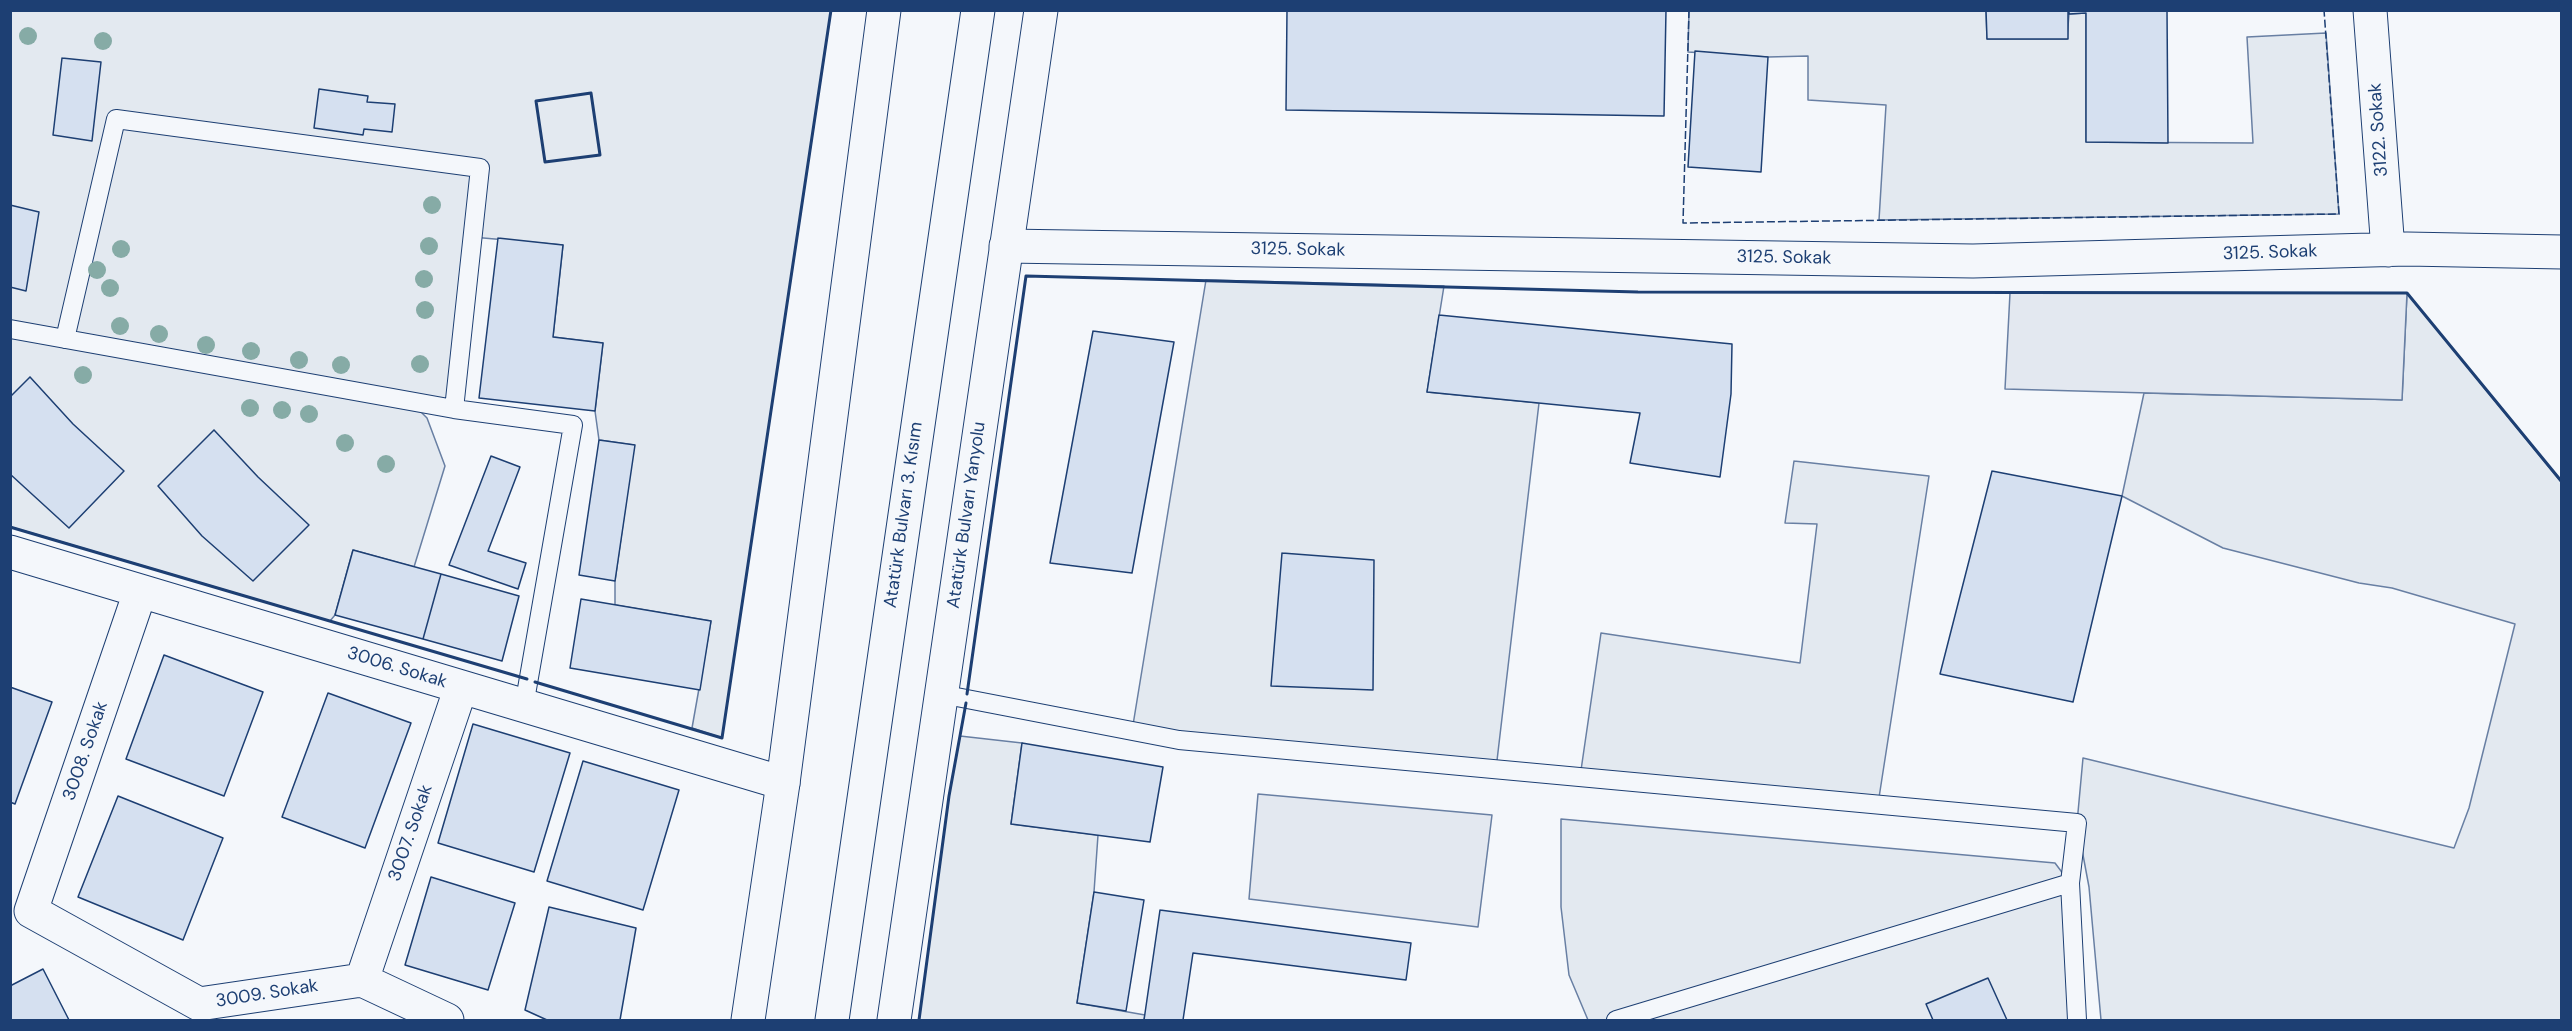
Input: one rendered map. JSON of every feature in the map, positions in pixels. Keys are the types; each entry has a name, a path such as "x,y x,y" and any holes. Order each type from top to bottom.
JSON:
{"main road":[{"path":"748,1020 783,783 884,10"},
{"name":"Atatürk Bulvarı 3. Kısım","path":"832,1020 978,10"},
{"name":"Atatürk Bulvarı Yanyolu","path":"894,1020 1041,10"},
{"name":"3122. Sokak","path":"2370,10 2388,250"},
{"name":"3125. Sokak","path":"1006,246 1972,261 2388,250 2562,252"},
{"name":"3006. Sokak","path":"10,552 783,783"},
{"name":"3008. Sokak","path":"31,911 140,592"},
{"name":"3007. Sokak","path":"362,980 461,687"},
{"name":"3009. Sokak","path":"31,911 199,1004 362,980"},
{"path":"362,980 447,1020"}],"lane":[{"path":"65,339 116,119 480,168 454,409"},
{"path":"10,329 454,409 573,425 524,706"},
{"path":"941,694 1179,740 2077,822 2070,883 2077,1020"},
{"path":"1616,1020 2070,883"}],"shaded area":[{"path":"10,11 831,11 722,738 692,728 711,621 615,605 615,581 634,445 599,440 595,411 603,343 553,337 563,245 472,237 454,409 411,402 427,418 445,466 414,567 353,550 335,615 330,621 11,527"},
{"path":"1689,11 1986,11 1987,39 2067,39 2069,14 2086,13 2086,142 2253,143 2247,37 2326,33 2339,214 1879,220 1886,105 1808,100 1808,56 1768,57 1688,52"},
{"path":"1206,280 1444,286 1427,392 1539,403 1496,769 1132,731"},
{"path":"2010,293 2407,293 2402,400 2005,389"},
{"path":"2407,293 2561,482 2561,1020 2101,1020 2089,887 2077,823 2083,758 2454,848 2469,808 2515,624 2392,588 2359,583 2223,548 2122,496 2144,393 2402,400"},
{"path":"1794,461 1929,476 1878,804 1580,777 1601,633 1800,663 1817,524 1785,523"},
{"path":"960,736 1022,743 1011,824 1098,835 1094,892 1077,1003 1145,1015 1144,1020 919,1020 949,796"},
{"path":"1258,794 1492,815 1478,927 1249,899"},
{"path":"1561,819 2055,863 2070,883 2077,1020 1588,1020 1569,975 1561,907"}],"building":[{"path":"1287,10 1666,10 1664,116 1286,110"},
{"path":"1986,10 2068,10 2068,39 1987,39"},
{"path":"2069,10 2167,10 2168,143 2086,142 2086,13 2069,14"},
{"path":"1695,51 1768,57 1761,172 1688,167"},
{"path":"62,58 101,62 92,141 53,135"},
{"path":"319,89 368,96 367,102 395,104 392,132 364,129 363,135 314,128"},
{"path":"10,205 39,212 26,291 10,287"},
{"path":"498,238 563,245 553,337 603,343 595,411 479,398"},
{"path":"1439,315 1732,344 1731,394 1720,477 1630,463 1640,413 1427,392"},
{"path":"1093,331 1174,342 1132,573 1050,563"},
{"path":"30,377 73,424 124,471 69,528 10,474 10,397"},
{"path":"214,430 258,477 309,525 253,581 202,536 158,486"},
{"path":"599,440 635,445 615,581 579,575"},
{"path":"491,456 520,467 488,551 526,563 518,589 449,565"},
{"path":"1992,471 2122,496 2073,702 1940,674"},
{"path":"353,550 441,574 423,639 335,615"},
{"path":"1282,553 1374,560 1373,690 1271,686"},
{"path":"441,574 519,596 502,661 423,639"},
{"path":"581,599 711,621 700,690 570,668"},
{"path":"164,655 263,692 224,796 126,759"},
{"path":"10,687 52,702 15,804 10,802"},
{"path":"328,693 411,723 365,848 282,817"},
{"path":"473,724 570,753 534,872 438,843"},
{"path":"1022,743 1163,767 1150,842 1011,824"},
{"path":"583,761 679,790 643,910 547,881"},
{"path":"118,796 223,838 183,940 78,897"},
{"path":"431,877 515,903 488,990 405,965"},
{"path":"1094,892 1144,900 1126,1011 1077,1003"},
{"path":"549,907 636,928 620,1020 547,1020 525,1010"},
{"path":"1160,910 1411,943 1406,980 1193,953 1183,1020 1144,1020"},
{"path":"43,969 69,1020 10,1020 10,986"},
{"path":"1988,978 2007,1020 1933,1020 1926,1004"}],"fence":[{"path":"1689,10 1683,223 2339,214 2324,10"}],"wall":[{"path":"535,682 722,738 831,10"},
{"path":"591,93 600,155 545,162 536,101 591,93"},
{"path":"967,694 1026,276 1638,292 2407,293 2562,482"},
{"path":"10,527 527,679"},
{"path":"919,1020 949,796 966,703"}]}
